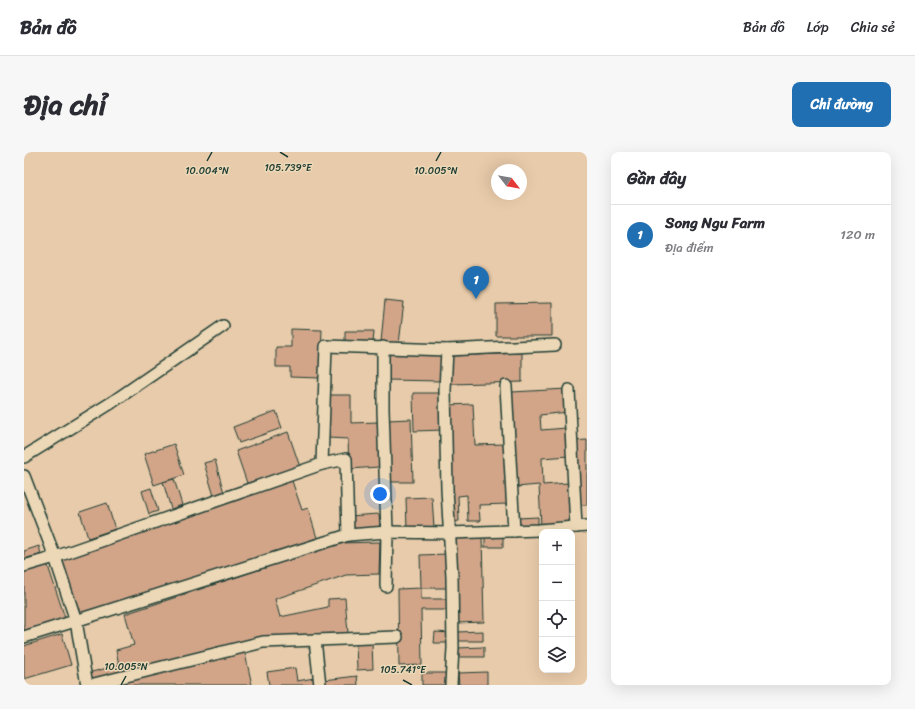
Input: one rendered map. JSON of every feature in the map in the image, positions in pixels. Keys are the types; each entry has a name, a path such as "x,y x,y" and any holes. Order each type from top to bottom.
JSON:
{"street":[{"path":"24,457 111,403 223,326"},
{"path":"322,464 326,346 447,350 555,345"},
{"path":"383,347 383,409 387,532 386,586"},
{"path":"447,350 447,489 450,533 453,648 451,685"},
{"path":"506,386 514,531"},
{"path":"24,637 348,535 387,532 450,533 514,531 581,527 569,390"},
{"path":"24,566 55,557 322,464 346,459 348,535"},
{"path":"24,476 55,557 76,621 87,685"},
{"path":"90,685 263,642 397,637"},
{"path":"315,640 320,685"}],"building":[{"path":"385,300 404,302 399,344 381,342"},
{"path":"552,303 552,336 496,336 496,304"},
{"path":"291,329 322,330 320,378 290,377 290,367 276,367 276,347 291,347"},
{"path":"345,331 374,331 373,343 345,343"},
{"path":"388,353 443,355 443,381 387,380"},
{"path":"522,353 522,382 451,384 450,356"},
{"path":"567,389 568,412 540,415 541,430 567,428 569,456 542,458 543,485 568,483 570,525 541,526 539,485 516,487 512,392"},
{"path":"413,393 443,393 444,430 414,431"},
{"path":"329,395 351,395 351,423 378,422 379,467 349,469 348,439 328,438"},
{"path":"473,404 475,445 505,444 508,504 479,505 480,521 468,521 467,495 458,496 459,521 452,522 447,405"},
{"path":"276,411 282,428 239,443 233,427"},
{"path":"411,419 413,482 388,482 387,420"},
{"path":"288,432 300,467 248,486 236,451"},
{"path":"587,440 587,505 577,505 573,441"},
{"path":"174,444 184,475 154,485 144,454"},
{"path":"215,460 224,493 214,496 204,463"},
{"path":"174,479 182,505 171,509 163,482"},
{"path":"292,481 302,510 308,508 317,538 80,618 59,560"},
{"path":"151,488 158,511 149,514 142,491"},
{"path":"432,497 434,528 407,529 406,498"},
{"path":"107,503 115,529 88,538 80,512"},
{"path":"379,514 380,529 350,531 349,516"},
{"path":"538,517 538,526 518,527 518,518"},
{"path":"482,537 484,622 456,623 454,538"},
{"path":"485,537 503,537 503,547 485,547"},
{"path":"380,542 379,574 346,575 275,599 280,617 328,607 328,599 345,598 348,633 267,638 91,682 88,673 119,665 116,650 134,645 125,614 340,543"},
{"path":"39,546 41,554 24,559 24,551"},
{"path":"448,554 449,588 421,588 420,555"},
{"path":"47,563 65,618 25,632 24,570"},
{"path":"421,588 421,599 450,599 450,610 421,610 422,665 399,666 398,589"},
{"path":"483,631 483,641 457,641 457,632"},
{"path":"435,632 451,633 450,643 434,643"},
{"path":"62,634 71,665 24,679 24,646"},
{"path":"372,643 373,669 357,670 356,644"},
{"path":"484,647 484,657 458,657 457,648"},
{"path":"244,649 252,685 107,685"},
{"path":"295,668 297,681 314,678 315,685 269,685 267,672"},
{"path":"487,672 487,685 459,685 458,673"},
{"path":"422,673 448,673 448,685 422,685"},
{"path":"357,676 358,685 324,685 324,680"}],"place":[{"name":"Song Ngu Farm","path":"476,299"}]}
